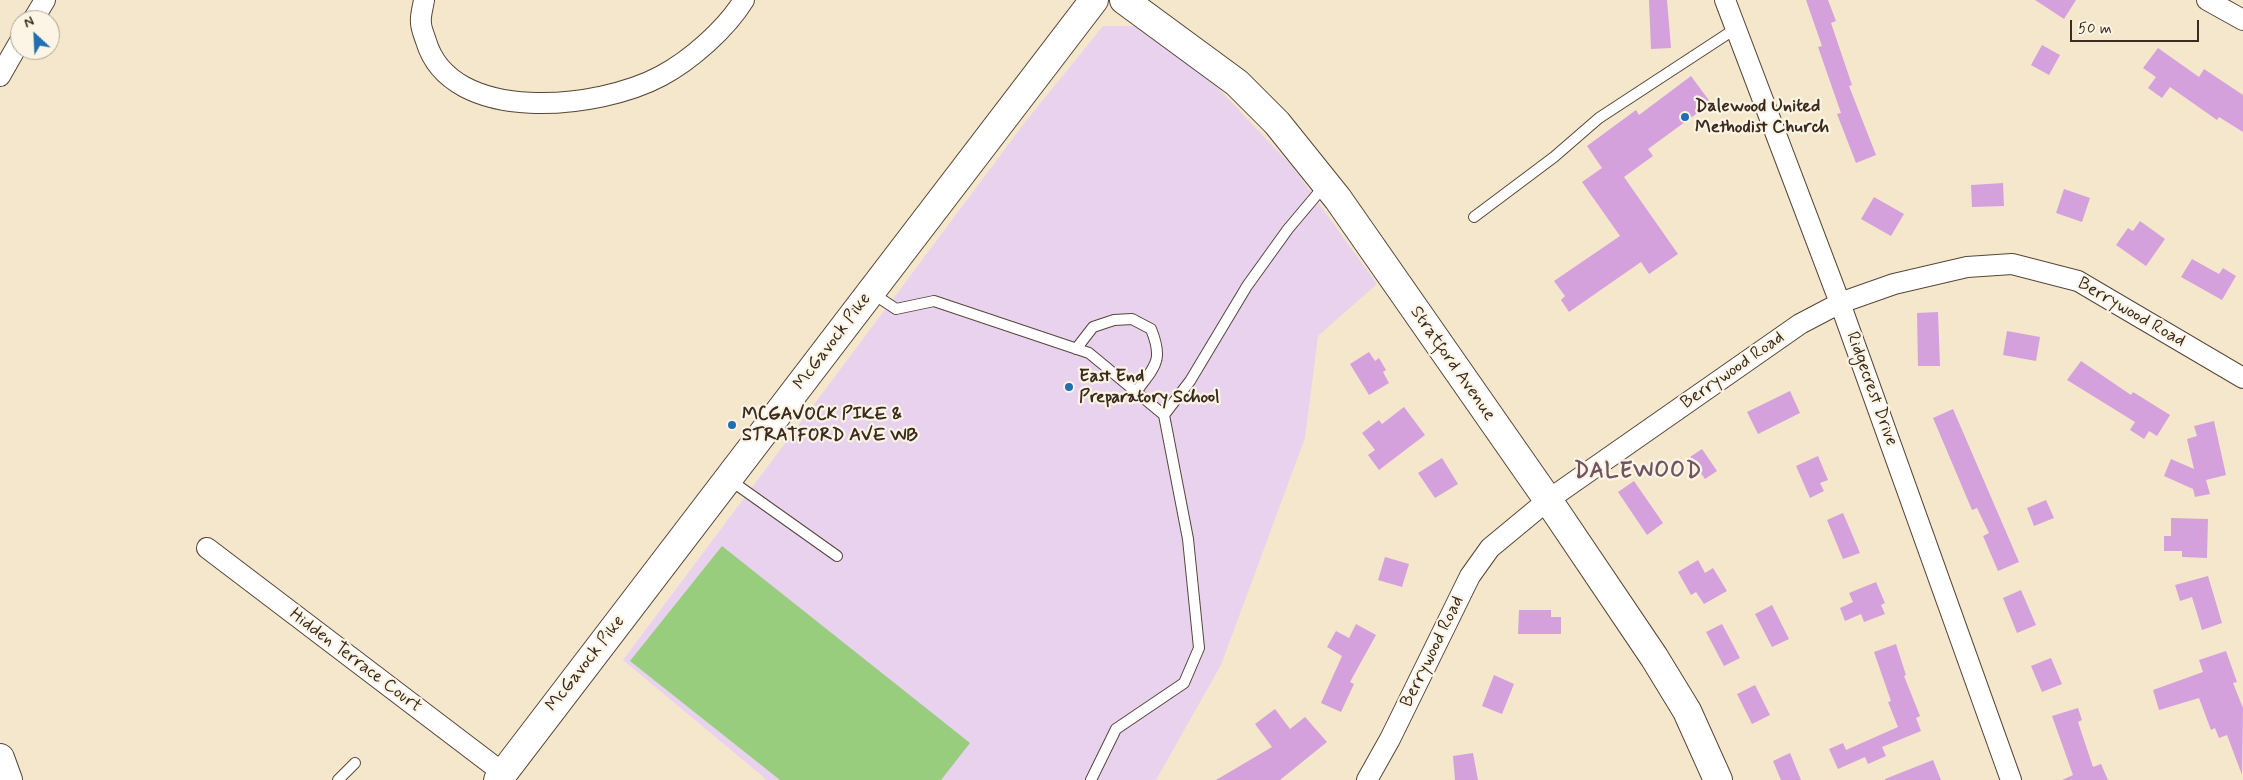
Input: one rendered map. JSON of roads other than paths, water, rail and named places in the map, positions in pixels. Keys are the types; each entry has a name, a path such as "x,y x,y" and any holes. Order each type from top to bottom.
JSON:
{"street":[{"path":"424,0 421,22 430,54 450,80 487,97 539,103 579,102 621,93 661,76 698,51 739,8 744,0"},
{"name":"McGavock Pike","path":"501,777 661,564 729,479 1094,0"},
{"name":"Stratford Avenue","path":"1124,0 1237,83 1276,123 1326,184 1548,500 1654,657 1687,711 1718,780"},
{"name":"Ridgecrest Drive","path":"1725,0 1840,303 2011,780"},
{"path":"2207,0 2243,20"},
{"path":"0,76 10,58"},
{"name":"Berrywood Road","path":"1367,780 1390,739 1470,576 1490,548 1548,500 1800,324 1840,303 1894,284 1967,267 2012,264 2078,281 2243,378"},
{"name":"Hidden Terrace Court","path":"207,548 501,777"},
{"path":"0,758 8,780"}],"lane":[{"path":"1474,216 1554,157 1599,118 1735,29"},
{"path":"1164,415 1190,381 1247,286 1288,229 1326,184"},
{"path":"871,292 896,309 934,301 1089,353 1164,415 1188,539 1199,648 1184,683 1116,730 1091,780"},
{"path":"1076,349 1093,327 1114,320 1132,319 1151,328 1158,347 1156,364 1136,392"},
{"path":"729,479 837,556"},
{"path":"338,780 355,763"}],"place":[{"name":"Dalewood United Methodist Church","path":"1685,117"},
{"name":"East End Preparatory School","path":"1069,387"},
{"name":"MCGAVOCK PIKE & STRATFORD AVE WB","path":"732,425"}],"district":[{"name":"DALEWOOD","path":"1638,472"}]}
